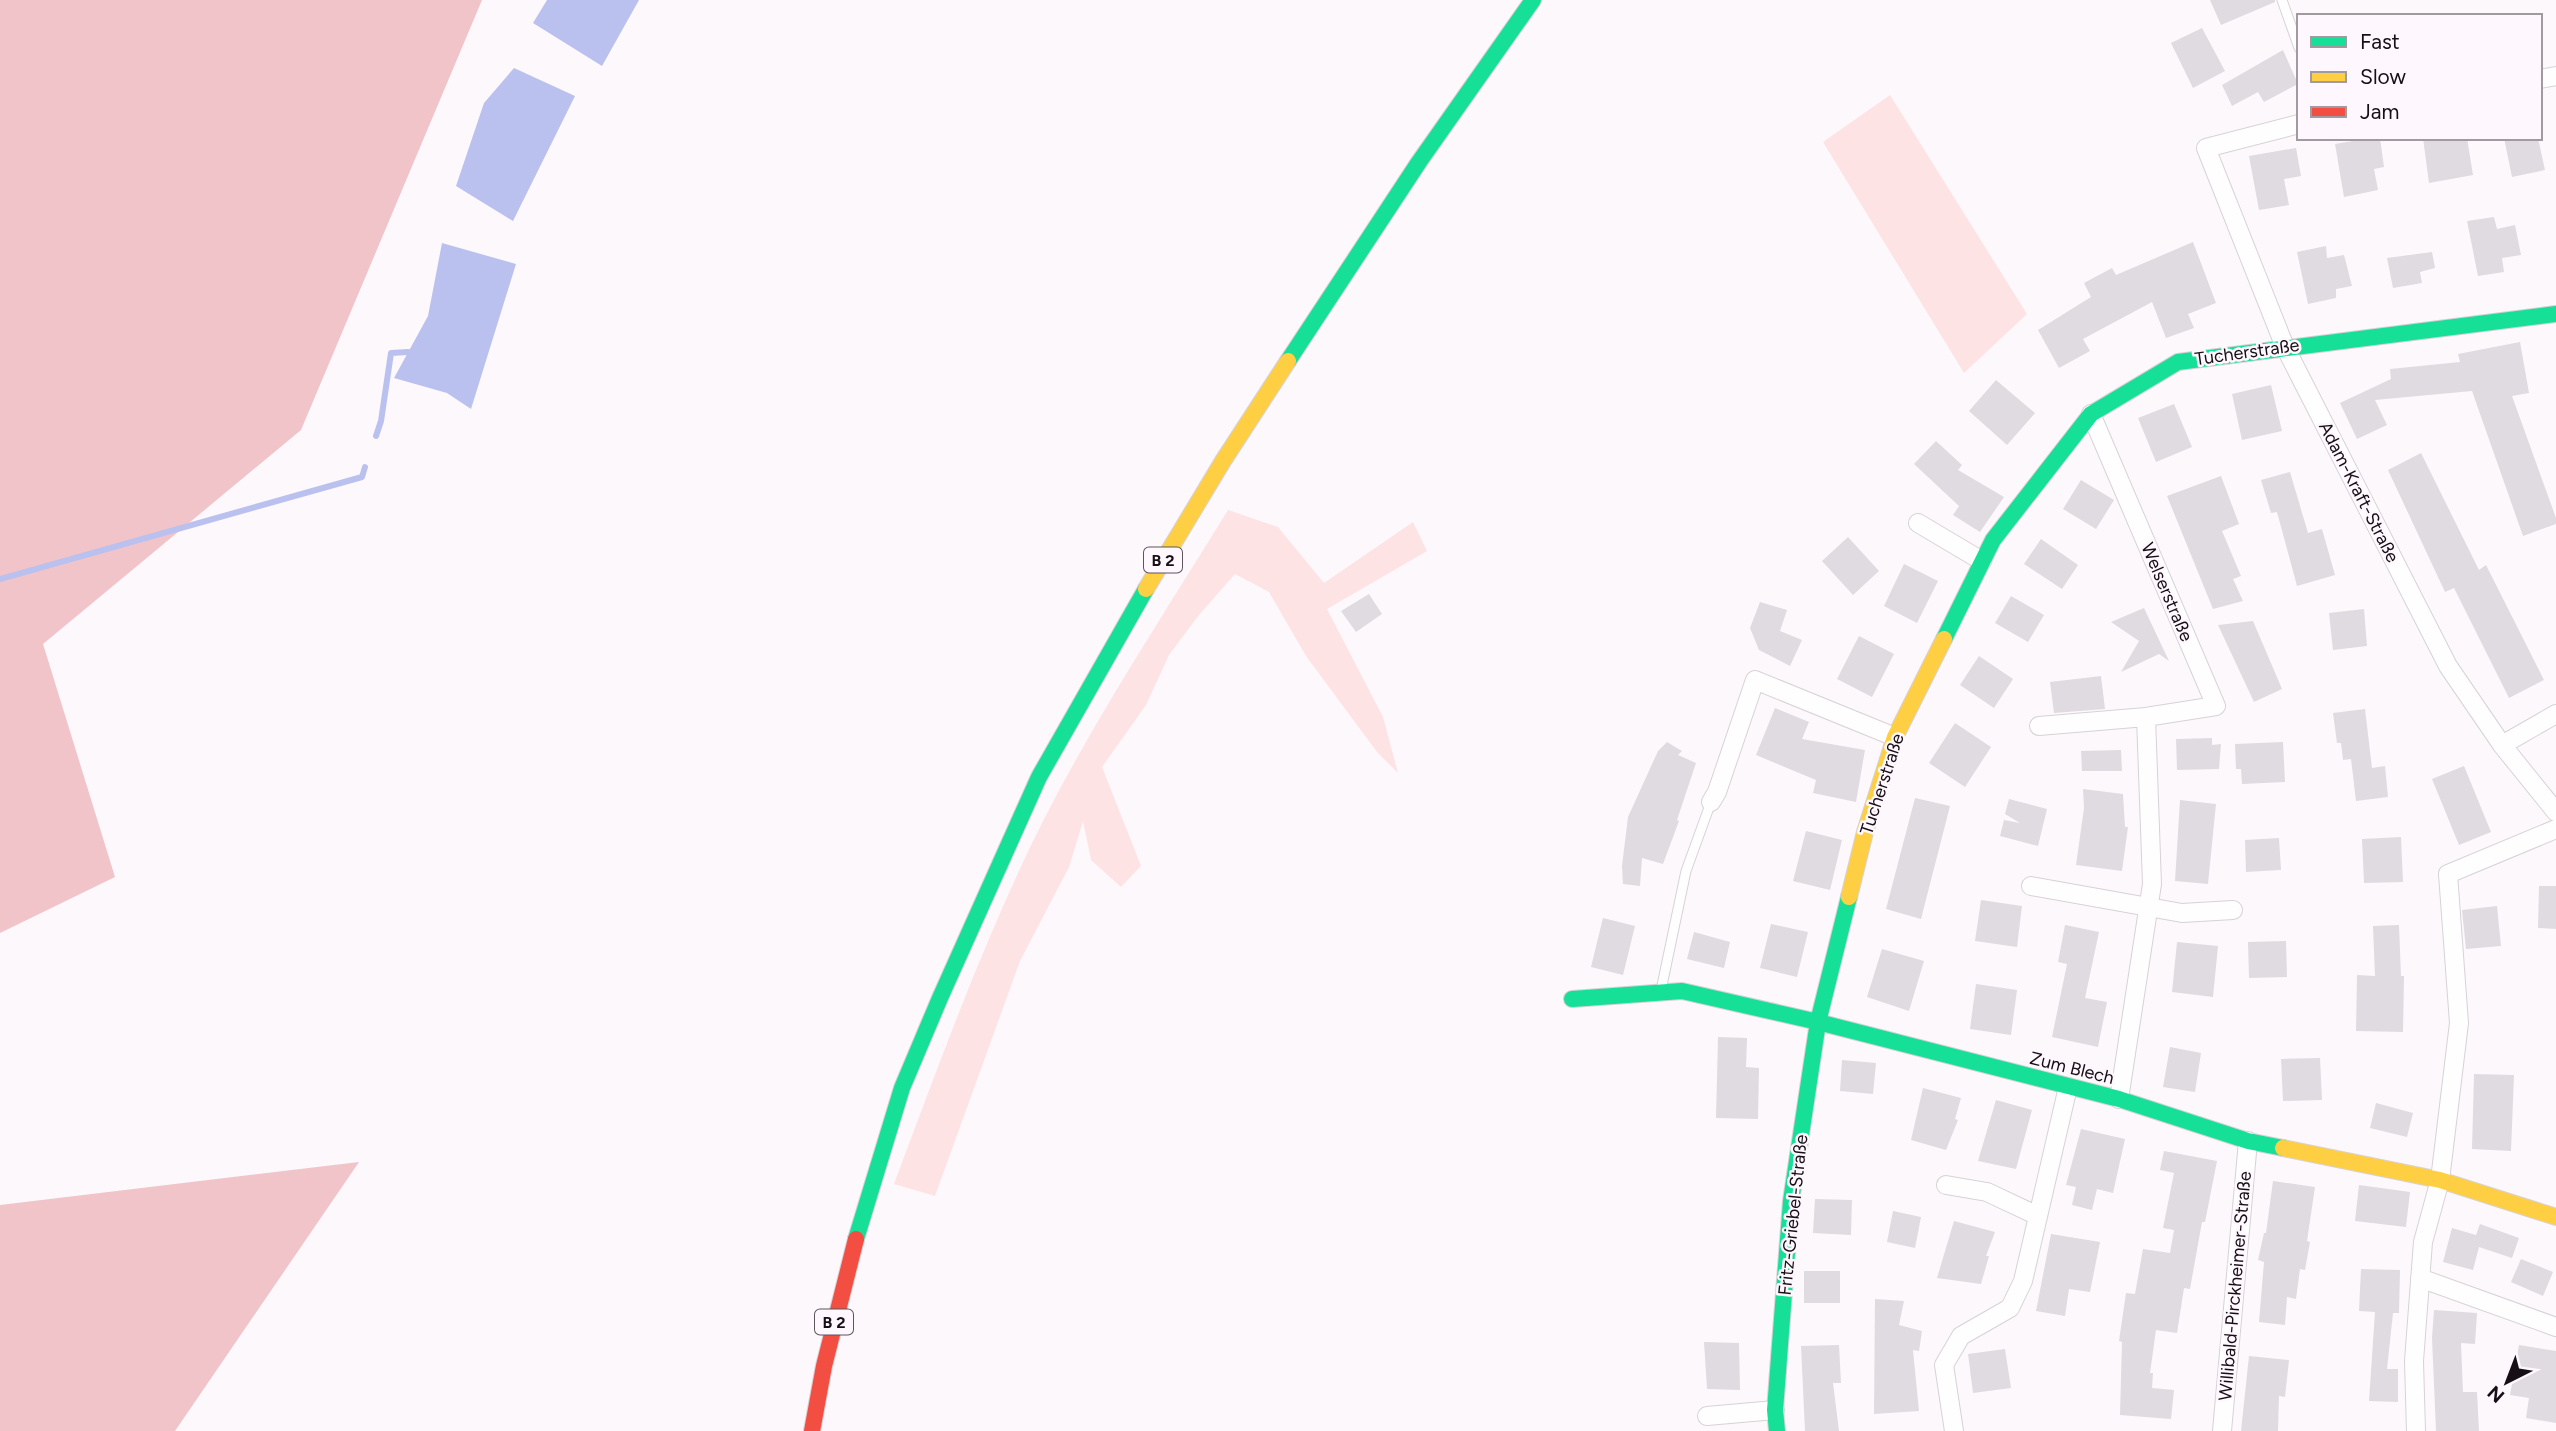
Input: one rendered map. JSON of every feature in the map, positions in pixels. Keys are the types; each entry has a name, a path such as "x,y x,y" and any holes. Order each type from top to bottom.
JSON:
{"street":[{"name":"B 2","path":"812,1431 824,1366 862,1214 902,1088 1039,777 1140,598 1223,461 1419,162 1533,0"},
{"name":"Adam-Kraft-Straße","path":"2297,125 2206,148 2285,346 2448,666 2502,745 2556,812"},
{"name":"Tucherstraße","path":"1818,1022 1865,832 1895,737 1993,540 2091,414 2178,362 2285,346 2556,314"},
{"name":"Welserstraße","path":"2039,726 2146,717 2216,706 2091,414"},
{"path":"1918,523 1982,561"},
{"path":"1711,802 1717,792 1755,680 1895,737"},
{"path":"2502,745 2556,714"},
{"path":"2119,1099 2152,884 2146,717"},
{"path":"2416,1431 2414,1361 2423,1242 2440,1180 2459,1024 2448,874 2556,829"},
{"path":"2031,886 2182,913 2233,910"},
{"name":"Zum Blech","path":"1572,999 1682,990 2119,1099 2248,1141 2440,1180 2556,1217"},
{"name":"Fritz-Griebel-Straße","path":"1777,1431 1775,1410 1791,1201 1818,1022"},
{"path":"1954,1431 1944,1365 1961,1336 2010,1308 2023,1281 2068,1087"},
{"name":"Willibald-Pirckheimer-Straße","path":"2222,1431 2248,1141"},
{"path":"1946,1185 1987,1192 2038,1216"},
{"path":"2420,1278 2556,1327"},
{"path":"1707,1416 1775,1410"}],"lane":[{"path":"2282,0 2297,42"},
{"path":"1660,992 1686,871 1711,802"}],"shaded area":[{"path":"0,0 482,0 301,430 43,644 115,877 0,933"},
{"path":"1890,95 2027,314 1964,373 1823,142"},
{"path":"1228,510 1278,527 1324,583 1413,522 1427,551 1327,609 1383,717 1398,773 1377,752 1306,656 1269,592 1235,574 1169,655 1146,705 1102,767 1141,866 1121,887 1091,860 1083,821 1069,867 1020,961 935,1196 894,1184 984,950 1041,826 1117,688"},
{"path":"359,1162 175,1431 0,1431 0,1205"}],"water":[{"path":"547,0 639,0 602,66 533,23"},
{"path":"514,68 575,96 513,221 456,186 484,103"},
{"path":"442,243 516,264 471,409 447,393 394,378 428,316"}],"building":[{"path":"2210,0 2275,0 2275,2 2221,25"},
{"path":"2202,28 2225,71 2193,88 2171,43"},
{"path":"2283,50 2297,82 2297,85 2264,102 2258,92 2232,106 2222,85"},
{"path":"2380,140 2384,167 2374,169 2378,190 2344,197 2335,144"},
{"path":"2423,140 2467,140 2473,175 2429,183"},
{"path":"2504,140 2538,140 2545,170 2512,177"},
{"path":"2296,148 2301,176 2284,179 2289,205 2259,210 2249,156"},
{"path":"2494,217 2497,229 2515,225 2521,255 2502,258 2504,272 2478,276 2467,221"},
{"path":"2193,242 2216,303 2188,314 2194,328 2166,338 2152,302 2083,339 2090,351 2059,368 2038,330 2091,297 2084,283 2112,268 2116,275"},
{"path":"2326,246 2327,258 2344,255 2352,286 2336,289 2336,298 2308,304 2297,252"},
{"path":"2432,252 2435,268 2420,272 2422,283 2393,288 2387,258"},
{"path":"2520,342 2529,393 2512,396 2556,518 2556,524 2523,536 2472,391 2375,400 2387,425 2357,439 2340,403 2391,379 2390,369 2460,362 2458,354"},
{"path":"1996,380 2035,413 2007,445 1969,411"},
{"path":"2271,385 2282,431 2242,440 2232,394"},
{"path":"2174,404 2192,447 2156,462 2138,418"},
{"path":"1936,441 1962,465 1958,470 2004,497 1980,532 1953,515 1959,506 1914,464"},
{"path":"2421,453 2479,570 2486,565 2544,680 2509,698 2454,588 2445,592 2388,470"},
{"path":"2290,472 2308,533 2322,529 2335,575 2297,586 2277,512 2271,513 2261,480"},
{"path":"2221,476 2239,524 2222,531 2241,576 2233,579 2243,601 2213,609 2167,496"},
{"path":"2081,480 2114,500 2096,529 2063,509"},
{"path":"1848,537 1879,571 1853,595 1822,561"},
{"path":"2041,539 2078,565 2062,589 2024,564"},
{"path":"1904,564 1938,581 1917,623 1884,606"},
{"path":"1369,594 1382,614 1356,632 1341,611"},
{"path":"2011,596 2044,615 2028,642 1995,623"},
{"path":"1760,602 1787,610 1780,631 1802,640 1790,666 1759,650 1750,628"},
{"path":"2144,608 2169,661 2159,654 2121,672 2139,641 2111,622"},
{"path":"2364,609 2367,646 2333,650 2329,613"},
{"path":"2253,621 2282,689 2254,702 2218,625"},
{"path":"1859,636 1894,654 1872,697 1837,679"},
{"path":"1979,656 2013,679 1994,708 1960,685"},
{"path":"2101,676 2105,709 2054,713 2050,682"},
{"path":"1775,708 1809,722 1802,739 1865,750 1856,802 1813,793 1816,780 1756,755"},
{"path":"2365,709 2372,768 2385,766 2388,797 2356,801 2351,759 2343,760 2341,743 2337,743 2333,713"},
{"path":"1955,723 1991,747 1965,787 1929,763"},
{"path":"2212,738 2212,745 2221,744 2219,769 2177,770 2176,739"},
{"path":"1667,742 1682,751 1678,755 1696,763 1677,820 1679,821 1663,864 1642,858 1640,886 1623,884 1622,866 1628,817 1658,751"},
{"path":"2283,742 2285,782 2242,784 2241,769 2236,769 2235,744"},
{"path":"2121,750 2122,771 2082,771 2081,751"},
{"path":"2464,766 2491,832 2459,845 2432,779"},
{"path":"2083,789 2123,794 2125,827 2128,827 2122,871 2076,865 2084,808"},
{"path":"1915,798 1950,806 1921,919 1886,909"},
{"path":"2009,799 2047,809 2038,846 2000,836 2004,820 2020,823 2005,814"},
{"path":"2180,800 2216,804 2208,884 2175,881"},
{"path":"1806,831 1842,840 1830,890 1793,881"},
{"path":"2401,837 2403,882 2364,883 2362,839"},
{"path":"2279,838 2281,870 2246,872 2245,840"},
{"path":"2539,886 2556,886 2556,929 2538,928"},
{"path":"1981,900 2022,906 2017,947 1975,941"},
{"path":"2497,906 2501,946 2466,949 2462,910"},
{"path":"1603,918 1635,926 1623,975 1591,967"},
{"path":"1771,924 1808,932 1797,977 1760,968"},
{"path":"2065,925 2099,932 2085,998 2107,1002 2098,1047 2052,1037 2067,964 2058,962"},
{"path":"2399,925 2401,976 2404,976 2403,1032 2356,1031 2357,975 2375,976 2373,926"},
{"path":"1694,932 1730,942 1724,968 1687,959"},
{"path":"2286,941 2287,977 2249,978 2248,942"},
{"path":"2177,942 2218,946 2213,997 2172,992"},
{"path":"1882,949 1924,961 1909,1011 1867,997"},
{"path":"1976,984 2017,990 2011,1035 1970,1029"},
{"path":"1718,1037 1747,1038 1746,1067 1759,1068 1758,1119 1716,1118"},
{"path":"2170,1047 2201,1053 2195,1092 2163,1087"},
{"path":"2320,1058 2322,1100 2283,1101 2281,1059"},
{"path":"1842,1060 1876,1063 1873,1094 1840,1091"},
{"path":"2474,1074 2514,1075 2511,1151 2472,1149"},
{"path":"1923,1088 1961,1098 1955,1119 1958,1120 1946,1150 1911,1140"},
{"path":"1996,1100 2032,1110 2016,1169 1978,1161"},
{"path":"2376,1103 2413,1113 2407,1137 2370,1128"},
{"path":"2081,1129 2125,1139 2113,1193 2097,1189 2092,1210 2072,1205 2076,1187 2066,1185"},
{"path":"2164,1151 2217,1161 2190,1289 2184,1288 2177,1333 2156,1330 2150,1373 2153,1373 2152,1388 2174,1390 2171,1419 2120,1415 2122,1342 2119,1341 2126,1293 2135,1294 2143,1249 2170,1253 2174,1230 2163,1228 2174,1173 2160,1170"},
{"path":"2273,1181 2315,1187 2305,1270 2300,1269 2296,1299 2287,1297 2285,1325 2259,1322 2264,1262 2258,1260 2266,1233"},
{"path":"2359,1185 2410,1192 2406,1227 2355,1221"},
{"path":"1815,1199 1852,1200 1851,1235 1813,1233"},
{"path":"1893,1211 1921,1217 1915,1248 1887,1242"},
{"path":"1954,1221 1995,1232 1986,1256 1989,1256 1981,1284 1937,1278"},
{"path":"2480,1224 2519,1238 2512,1258 2479,1247 2473,1270 2443,1262 2452,1228 2476,1235"},
{"path":"2051,1234 2100,1242 2090,1292 2069,1289 2065,1316 2036,1311"},
{"path":"2521,1259 2553,1272 2543,1296 2511,1282"},
{"path":"2361,1269 2400,1270 2399,1313 2393,1313 2387,1369 2398,1369 2398,1402 2369,1401 2375,1312 2359,1311"},
{"path":"1804,1271 1840,1271 1840,1303 1804,1303"},
{"path":"1875,1299 1904,1301 1899,1325 1922,1331 1919,1351 1913,1350 1919,1411 1874,1414"},
{"path":"2434,1310 2477,1313 2475,1344 2461,1343 2463,1392 2477,1392 2479,1431 2436,1431 2432,1338"},
{"path":"1704,1342 1739,1343 1740,1390 1707,1389"},
{"path":"1839,1345 1841,1383 1833,1383 1839,1431 1805,1431 1801,1346"},
{"path":"2519,1345 2556,1351 2556,1423 2526,1418 2529,1398 2510,1395"},
{"path":"2005,1349 2011,1388 1973,1393 1968,1354"},
{"path":"2249,1356 2289,1360 2285,1397 2279,1396 2278,1431 2241,1431"}],"waterway":[{"path":"376,436 381,421 391,353 408,352"},
{"path":"0,579 362,477 365,467"}],"traffic: fast":[{"path":"1288,361 1419,162 1533,0"},
{"path":"1944,639 1993,540 2091,414 2178,362 2556,314"},
{"path":"856,1239 902,1088 940,998 1039,777 1146,589"},
{"path":"1777,1431 1775,1410 1791,1201 1818,1022 1849,897"},
{"path":"1572,999 1682,991 1818,1022 2119,1099 2248,1141 2283,1148"}],"traffic: slow":[{"path":"1146,589 1223,461 1288,361"},
{"path":"1849,897 1865,832 1895,737 1944,639"},
{"path":"2283,1148 2440,1180 2556,1217"}],"traffic: jam":[{"path":"812,1431 824,1366 856,1239"}]}
